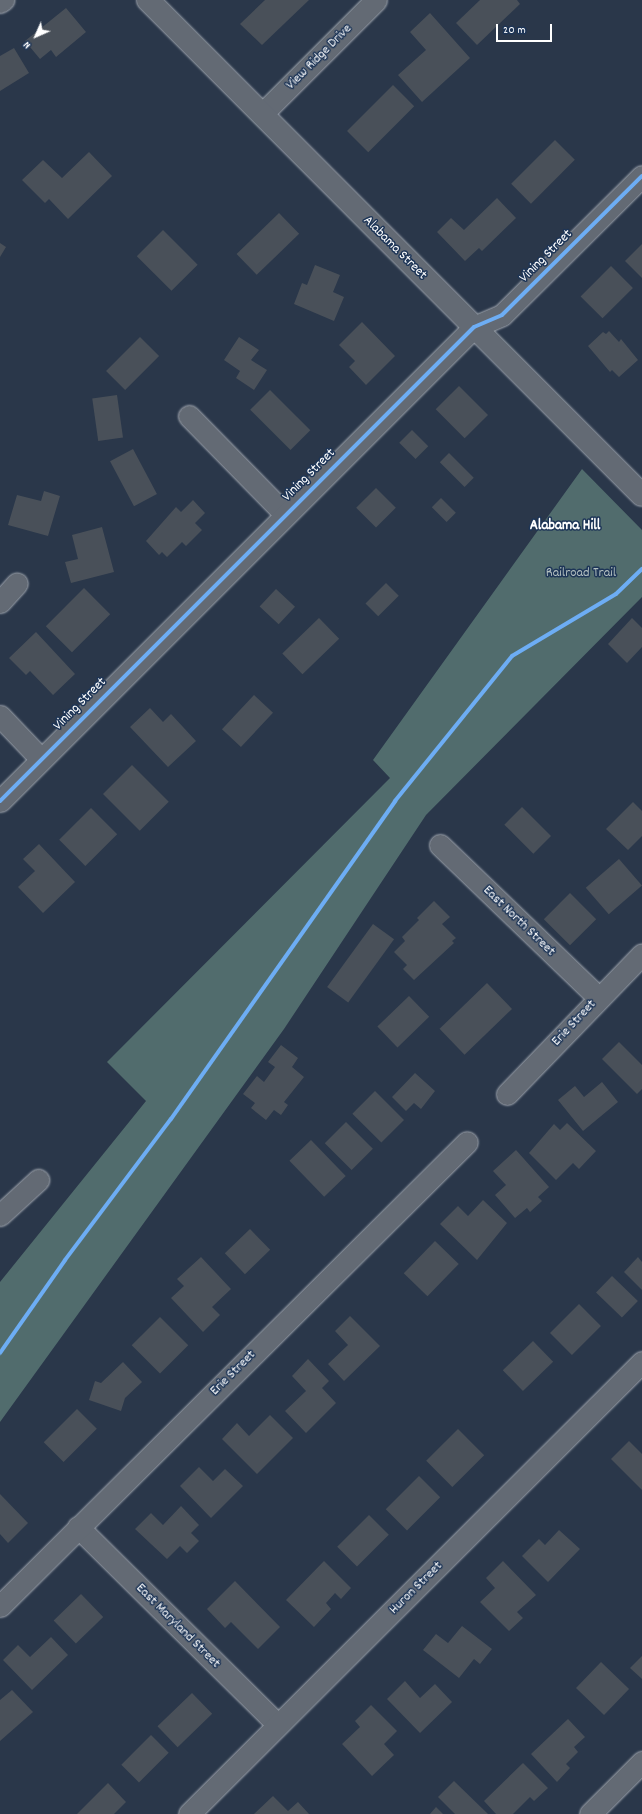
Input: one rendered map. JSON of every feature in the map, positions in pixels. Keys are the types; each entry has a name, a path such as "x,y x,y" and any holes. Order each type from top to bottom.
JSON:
{"main road":[{"name":"Alabama Street","path":"148,0 642,495"}],"street":[{"name":"View Ridge Drive","path":"262,114 376,0"},
{"name":"Vining Street","path":"0,801 285,514 474,327 502,315 642,176"},
{"name":"Vining Street","path":"189,416 285,514"},
{"path":"0,602 17,584"},
{"path":"0,716 41,759"},
{"name":"East North Street","path":"440,845 598,997"},
{"name":"Erie Street","path":"507,1094 598,997 642,954"},
{"name":"Erie Street","path":"0,1606 467,1142"},
{"path":"0,1215 38,1180"},
{"name":"Huron Street","path":"189,1814 642,1362"},
{"name":"East Maryland Street","path":"78,1527 278,1725"},
{"path":"590,1814 642,1762"}],"green space":[{"name":"Railroad Trail","path":"582,469 642,530 642,597 426,815 284,1029 0,1422 0,1282 146,1101 107,1062 390,778 373,760"}],"building":[{"path":"265,0 309,0 262,45 240,24"},
{"path":"480,0 517,0 520,4 477,45 456,23"},
{"path":"66,8 86,32 56,57 51,50 40,59 25,41"},
{"path":"430,13 470,58 422,102 398,75 426,50 410,32"},
{"path":"14,48 29,73 0,91 0,56"},
{"path":"393,85 414,106 368,152 347,131"},
{"path":"555,140 575,160 531,204 511,184"},
{"path":"89,152 112,176 68,219 49,199 45,203 22,180 43,160 62,178"},
{"path":"497,198 516,218 482,251 479,248 465,261 437,232 451,218 464,230"},
{"path":"279,213 299,234 257,275 237,254"},
{"path":"163,230 198,265 171,291 137,256"},
{"path":"0,243 6,247 0,257"},
{"path":"642,244 642,278 625,261"},
{"path":"315,265 340,275 333,292 344,297 334,321 294,304 302,283 307,285"},
{"path":"611,266 633,288 603,318 581,296"},
{"path":"362,322 395,356 366,385 349,367 355,361 339,345"},
{"path":"609,331 619,342 621,339 638,360 619,377 612,370 610,372 588,346 603,332 606,334"},
{"path":"140,337 159,356 125,390 106,371"},
{"path":"239,337 259,350 251,360 267,370 254,390 236,378 240,371 224,360"},
{"path":"459,386 488,415 465,438 436,409"},
{"path":"270,390 310,430 291,450 250,410"},
{"path":"117,395 123,438 98,441 92,398"},
{"path":"412,430 428,446 416,459 399,443"},
{"path":"133,449 157,494 134,506 110,461"},
{"path":"449,453 474,478 465,487 440,462"},
{"path":"376,488 396,508 376,528 356,508"},
{"path":"44,491 60,496 48,536 8,525 17,495 41,501"},
{"path":"441,498 456,513 447,522 432,507"},
{"path":"193,500 205,513 195,523 202,530 186,546 182,542 167,557 162,552 159,555 146,541 176,507 181,512"},
{"path":"102,527 114,572 71,583 65,562 78,559 72,535"},
{"path":"386,583 399,596 378,616 365,604"},
{"path":"84,588 110,614 72,652 46,626"},
{"path":"276,589 295,607 279,624 260,607"},
{"path":"319,618 339,639 302,674 282,653"},
{"path":"632,618 642,628 642,647 627,663 608,644"},
{"path":"36,632 75,674 53,695 30,671 26,675 9,658"},
{"path":"254,695 273,713 241,747 222,729"},
{"path":"150,708 163,722 171,714 196,741 168,767 130,727"},
{"path":"132,765 169,802 140,831 103,794"},
{"path":"633,802 642,811 642,836 628,850 606,829"},
{"path":"522,807 551,836 533,854 504,825"},
{"path":"91,808 117,834 85,866 59,840"},
{"path":"39,844 75,882 43,913 18,887 35,871 23,859"},
{"path":"619,859 642,885 609,914 586,888"},
{"path":"570,893 596,919 570,945 544,919"},
{"path":"434,901 450,917 442,924 456,938 452,941 454,943 414,980 403,969 407,965 394,952 405,941 402,937 419,920 417,918"},
{"path":"373,924 394,939 348,1002 327,987"},
{"path":"487,983 512,1009 465,1055 440,1029"},
{"path":"409,996 429,1017 397,1047 377,1027"},
{"path":"619,1042 642,1065 642,1089 637,1094 602,1059"},
{"path":"281,1045 298,1058 292,1067 304,1077 284,1102 288,1105 281,1115 274,1110 266,1120 251,1108 255,1103 243,1094 257,1076 264,1082 275,1067 268,1062"},
{"path":"415,1073 435,1091 421,1109 414,1103 406,1111 392,1097"},
{"path":"602,1082 618,1102 583,1131 558,1100 575,1086 584,1097"},
{"path":"375,1091 404,1120 381,1143 352,1114"},
{"path":"346,1122 373,1149 352,1170 325,1143"},
{"path":"567,1123 596,1151 579,1169 573,1163 556,1180 529,1153 554,1124 560,1130"},
{"path":"311,1140 346,1176 324,1197 289,1161"},
{"path":"516,1150 549,1187 538,1197 542,1201 530,1212 527,1208 515,1218 495,1195 506,1185 493,1171"},
{"path":"483,1200 507,1223 477,1260 440,1224 458,1206 468,1216"},
{"path":"250,1229 270,1250 245,1274 225,1253"},
{"path":"435,1241 459,1264 427,1296 404,1273"},
{"path":"201,1257 231,1289 212,1307 220,1315 203,1332 171,1298 184,1286 177,1279"},
{"path":"638,1257 642,1262 642,1290 624,1272"},
{"path":"612,1276 638,1301 622,1318 596,1293"},
{"path":"579,1304 601,1326 572,1355 550,1333"},
{"path":"350,1316 380,1346 344,1381 328,1364 348,1345 335,1331"},
{"path":"160,1317 188,1345 160,1374 132,1345"},
{"path":"533,1341 553,1362 523,1391 503,1370"},
{"path":"308,1359 329,1381 322,1388 336,1403 306,1433 285,1411 306,1391 292,1376"},
{"path":"123,1362 142,1382 125,1398 121,1411 89,1400 95,1381 101,1383"},
{"path":"77,1409 97,1429 64,1462 44,1442"},
{"path":"270,1415 293,1438 257,1474 222,1439 237,1423 249,1436"},
{"path":"458,1429 484,1455 452,1487 426,1461"},
{"path":"629,1441 642,1454 642,1490 611,1459"},
{"path":"199,1467 213,1481 225,1469 243,1486 211,1518 180,1486"},
{"path":"419,1476 440,1497 407,1530 386,1509"},
{"path":"0,1494 28,1523 8,1543 0,1534"},
{"path":"181,1506 199,1525 191,1533 199,1541 187,1553 180,1546 167,1559 135,1529 151,1513 163,1525"},
{"path":"369,1515 389,1535 357,1567 337,1547"},
{"path":"559,1530 580,1549 548,1582 522,1556 539,1539 545,1545"},
{"path":"324,1561 351,1588 341,1599 335,1593 326,1603 331,1609 314,1627 286,1600"},
{"path":"503,1561 536,1595 517,1612 523,1618 509,1631 480,1602 495,1588 486,1578"},
{"path":"235,1581 280,1627 258,1649 231,1622 225,1628 207,1609"},
{"path":"81,1594 103,1617 76,1643 54,1620"},
{"path":"462,1626 492,1649 480,1664 474,1659 459,1678 423,1650 436,1634 448,1643"},
{"path":"51,1637 68,1655 32,1690 3,1660 18,1645 30,1657"},
{"path":"642,1656 642,1679 630,1668"},
{"path":"601,1662 629,1689 604,1715 576,1688"},
{"path":"405,1681 420,1698 435,1684 452,1702 420,1733 387,1699"},
{"path":"12,1690 33,1712 0,1741 0,1700"},
{"path":"192,1693 212,1714 178,1747 157,1726"},
{"path":"371,1705 397,1731 384,1744 394,1755 372,1776 342,1744 360,1727 355,1721"},
{"path":"568,1719 585,1737 574,1747 578,1752 566,1764 570,1768 557,1782 531,1754"},
{"path":"151,1735 169,1753 139,1782 121,1765"},
{"path":"523,1763 548,1788 534,1801 530,1797 513,1814 496,1814 484,1801"},
{"path":"454,1781 488,1814 455,1814 438,1797"},
{"path":"108,1783 126,1802 114,1814 77,1814"},
{"path":"273,1796 288,1811 298,1802 309,1814 254,1814"},
{"path":"436,1807 443,1814 430,1814"}],"cycle path":[{"path":"0,801 474,327 502,315 642,176"},
{"path":"0,1353 65,1260 171,1119 395,801 512,656 616,594 642,569"}],"district":[{"name":"Alabama Hill","path":"565,527"}]}
